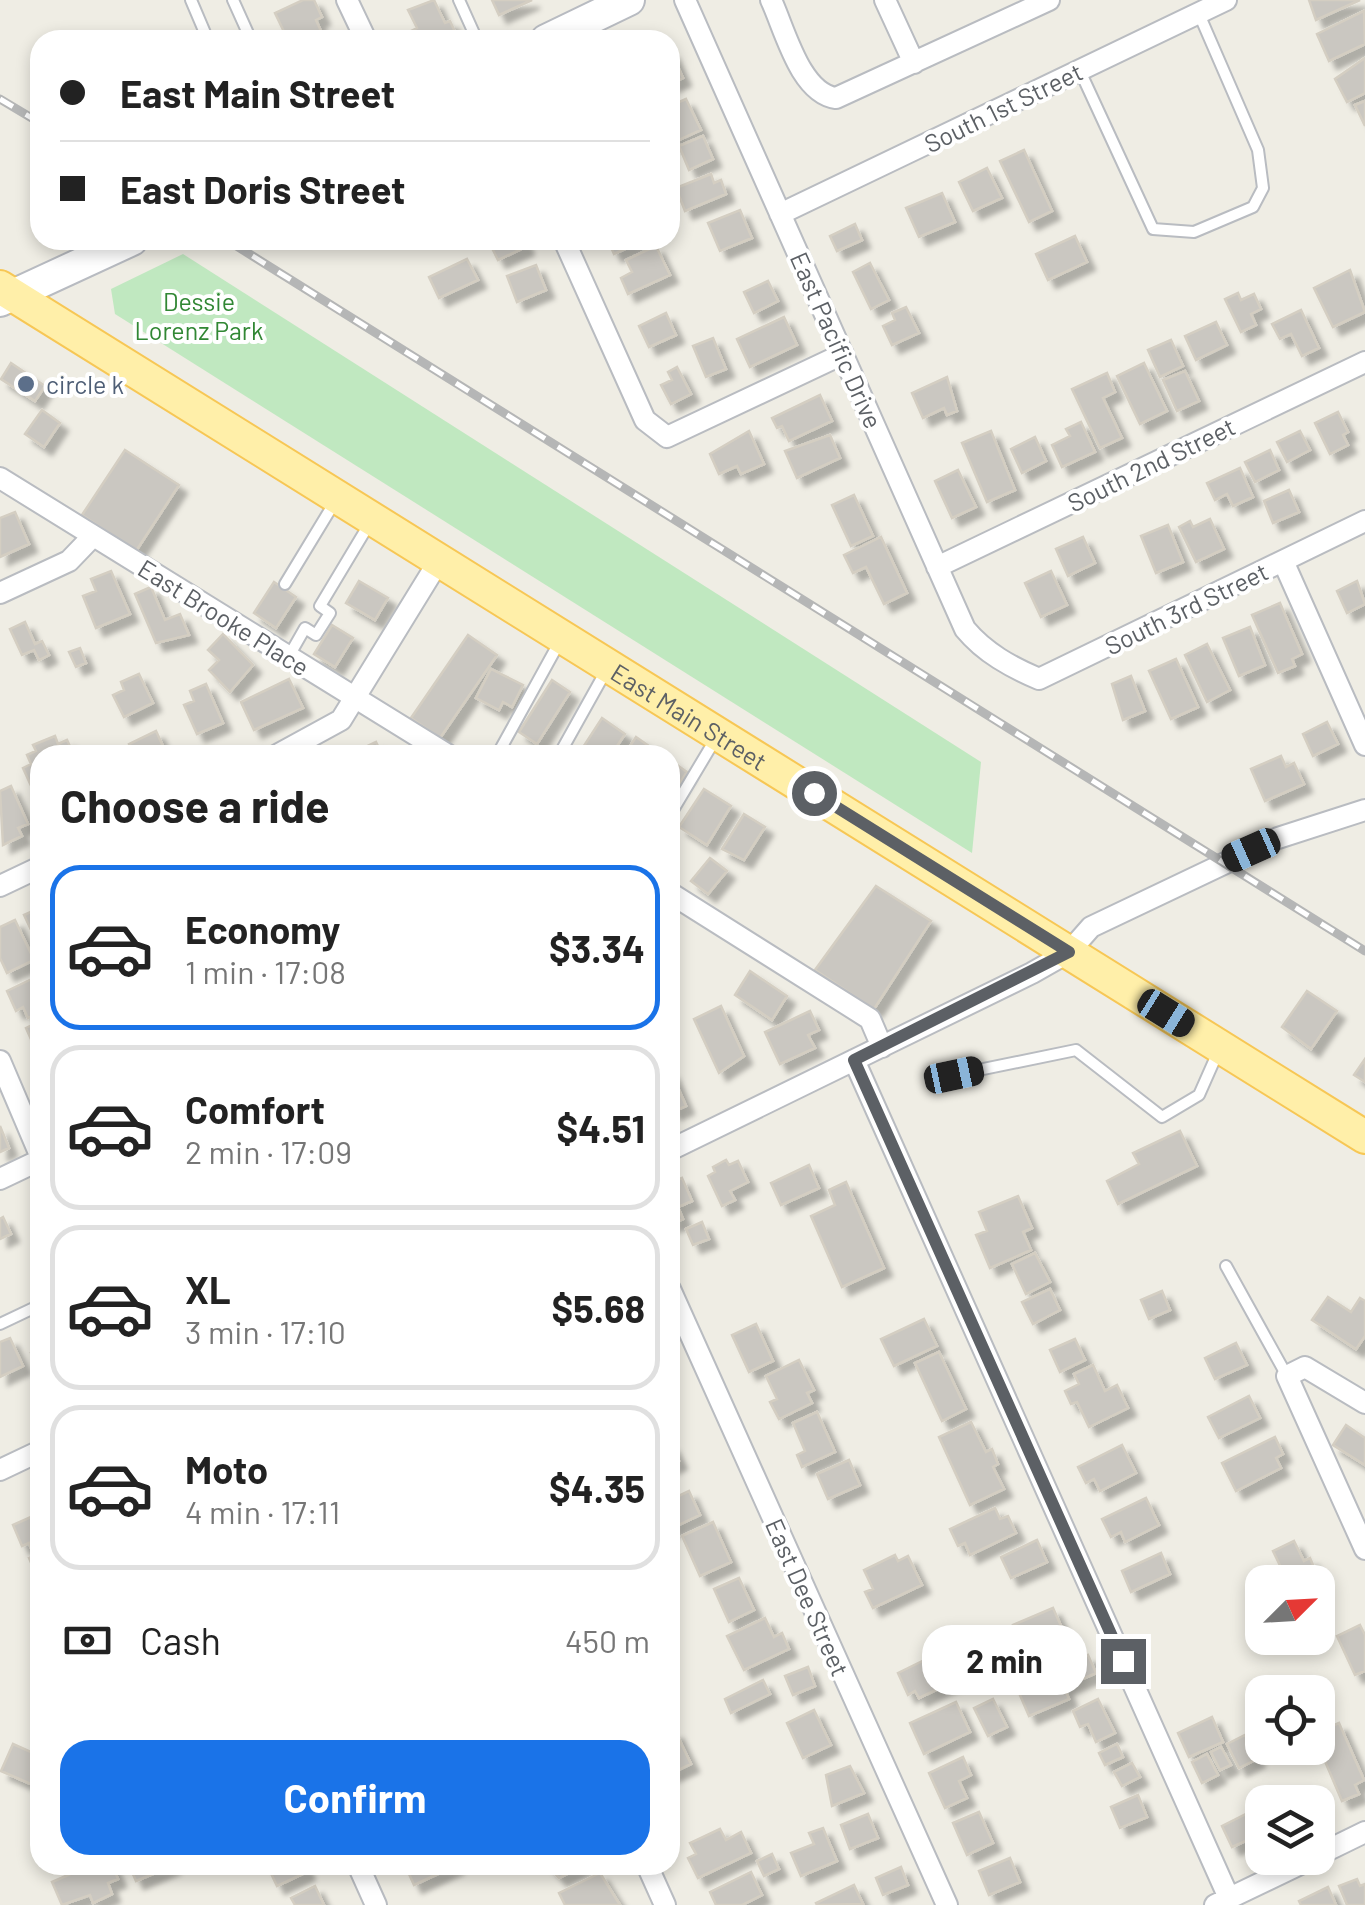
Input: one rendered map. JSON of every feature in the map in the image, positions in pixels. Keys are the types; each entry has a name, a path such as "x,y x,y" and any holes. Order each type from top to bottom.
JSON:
{"main road":[{"name":"East Main Street","path":"5,294 440,559 1365,1137"}],"street":[{"path":"347,0 361,30"},
{"path":"557,30 579,11 629,0"},
{"name":"East Pacific Drive","path":"685,0 964,630 1008,665"},
{"path":"771,0 810,83 824,96 846,96 1046,1"},
{"path":"885,0 914,63"},
{"name":"South 1st Street","path":"780,214 1226,0"},
{"path":"5,294 108,250"},
{"path":"568,250 645,420 668,437 844,354"},
{"name":"South 2nd Street","path":"938,567 1365,362"},
{"name":"East Brooke Place","path":"0,478 432,745"},
{"name":"South 3rd Street","path":"1008,665 1039,679 1365,521"},
{"path":"0,593 69,561 93,536"},
{"path":"298,745 326,732 358,699 440,559"},
{"path":"1283,561 1365,745"},
{"path":"680,1145 1069,952 1090,927 1278,838 1365,810"},
{"path":"0,886 30,872"},
{"path":"680,899 870,1019 882,1046"},
{"path":"0,1060 30,1133"},
{"path":"854,1060 1222,1902 1277,1875"},
{"path":"0,1179 30,1162"},
{"name":"East Dee Street","path":"680,1312 947,1905"},
{"path":"1365,1402 1306,1367 1287,1376 1365,1550"},
{"path":"0,1470 30,1455"},
{"path":"1335,1846 1365,1832"},
{"path":"362,1875 376,1905"},
{"path":"652,1875 665,1905"}],"lane":[{"path":"191,0 204,30"},
{"path":"232,0 247,30"},
{"path":"460,0 474,30"},
{"path":"1079,70 1153,229 1194,232 1253,208 1263,188 1258,150 1199,13"},
{"path":"285,584 338,496"},
{"path":"288,656 305,628 316,635 330,613 320,606 373,518"},
{"path":"503,745 563,636"},
{"path":"564,745 609,664"},
{"path":"680,798 719,733"},
{"path":"954,1075 1076,1050 1162,1117 1199,1095 1220,1047"},
{"path":"1226,1266 1287,1376"},
{"path":"0,1324 30,1310"}],"green space":[{"name":"Dessie Lorenz Park","path":"183,254 981,762 972,853 115,314 111,289"}],"building":[{"path":"303,0 314,0 322,17 316,20 320,30 283,30 275,13"},
{"path":"434,0 445,23 450,21 454,30 413,30 417,28 408,10"},
{"path":"492,0 532,0 499,15"},
{"path":"1309,0 1360,0 1316,20"},
{"path":"1364,11 1365,44 1329,61 1317,34"},
{"path":"1365,58 1365,93 1347,102 1335,79"},
{"path":"686,99 701,130 680,139 680,102"},
{"path":"1365,101 1365,126 1355,105"},
{"path":"703,136 713,159 689,170 680,146"},
{"path":"1024,150 1052,211 1029,222 1000,161"},
{"path":"987,168 1002,198 973,211 959,182"},
{"path":"711,174 714,183 721,180 726,194 685,211 680,186"},
{"path":"942,193 955,222 919,237 906,208"},
{"path":"740,210 752,238 720,251 708,223"},
{"path":"855,224 862,240 837,251 830,236"},
{"path":"1075,236 1087,262 1048,280 1036,254"},
{"path":"493,250 520,250 498,260"},
{"path":"647,250 658,250 670,275 628,294 621,278 632,272 626,260"},
{"path":"467,259 478,280 439,298 429,277"},
{"path":"870,263 889,300 871,309 853,272"},
{"path":"536,265 546,290 517,302 507,276"},
{"path":"1350,270 1365,312 1333,327 1314,288"},
{"path":"768,281 778,301 754,313 744,292"},
{"path":"1238,293 1241,300 1254,294 1261,309 1251,314 1256,325 1241,332 1225,299"},
{"path":"906,307 919,333 892,345 883,326 895,320 892,313"},
{"path":"1301,310 1319,348 1302,356 1291,334 1280,339 1272,324"},
{"path":"666,313 676,335 649,347 639,326"},
{"path":"784,317 797,345 750,367 737,339"},
{"path":"1216,322 1227,345 1196,360 1185,336"},
{"path":"713,338 726,369 706,377 693,346"},
{"path":"1171,340 1183,366 1160,377 1148,350"},
{"path":"11,363 45,386 35,401 1,379"},
{"path":"1144,363 1167,411 1140,424 1117,376"},
{"path":"677,367 691,394 671,404 661,385 672,380 668,372"},
{"path":"1185,371 1199,401 1177,411 1163,380"},
{"path":"1107,373 1115,392 1103,398 1122,438 1100,448 1072,389"},
{"path":"947,377 957,411 947,415 944,408 923,418 912,393"},
{"path":"820,395 832,421 789,441 782,426 777,428 772,418"},
{"path":"42,410 60,423 44,447 25,434"},
{"path":"1338,412 1348,432 1343,435 1348,445 1330,454 1315,423"},
{"path":"1081,422 1095,452 1062,467 1052,445 1070,436 1066,429"},
{"path":"749,431 764,464 741,474 737,466 719,474 710,454"},
{"path":"991,431 1015,490 987,502 962,443"},
{"path":"1300,431 1310,450 1287,462 1277,442"},
{"path":"830,435 840,458 797,478 785,451"},
{"path":"1035,437 1046,461 1022,473 1011,449"},
{"path":"125,450 179,485 136,551 82,515"},
{"path":"1270,450 1279,470 1255,482 1245,462"},
{"path":"1240,468 1253,497 1233,506 1227,494 1215,500 1207,483"},
{"path":"958,470 976,507 952,518 935,481"},
{"path":"1289,490 1299,512 1273,523 1264,501"},
{"path":"854,495 873,536 851,546 832,505"},
{"path":"15,512 29,544 0,557 0,518"},
{"path":"1210,519 1224,549 1196,562 1179,527 1190,521 1193,527"},
{"path":"1168,525 1183,562 1156,573 1141,536"},
{"path":"881,537 907,593 884,604 866,567 853,573 844,555"},
{"path":"1083,537 1095,563 1068,576 1056,549"},
{"path":"111,571 130,614 96,628 83,596 96,591 91,579"},
{"path":"1051,571 1067,605 1041,617 1025,583"},
{"path":"359,581 388,598 375,620 346,603"},
{"path":"1357,581 1365,604 1347,613 1337,591"},
{"path":"274,582 296,597 276,628 254,613"},
{"path":"151,587 165,620 180,614 189,635 156,643 135,594"},
{"path":"1280,603 1302,654 1292,659 1295,666 1278,673 1252,615"},
{"path":"25,622 35,644 42,641 49,655 39,660 34,650 22,655 10,629"},
{"path":"332,625 353,638 335,667 314,654"},
{"path":"1250,627 1265,665 1239,676 1223,638"},
{"path":"223,634 253,665 230,692 209,670 219,660 208,650"},
{"path":"468,635 497,655 440,738 411,718"},
{"path":"1207,644 1230,690 1207,702 1185,655"},
{"path":"80,648 86,663 76,667 69,652"},
{"path":"1176,659 1198,707 1171,719 1149,671"},
{"path":"491,669 523,685 512,707 503,702 499,710 476,698"},
{"path":"139,674 153,703 124,717 113,695 124,690 121,682"},
{"path":"1131,676 1145,711 1123,720 1112,684"},
{"path":"289,679 303,708 254,730 241,702"},
{"path":"552,680 570,692 537,744 519,732"},
{"path":"206,684 223,723 197,734 184,705 194,701 190,691"},
{"path":"602,718 625,734 618,745 584,745"},
{"path":"1327,722 1338,744 1313,756 1303,734"},
{"path":"156,731 162,745 129,745"},
{"path":"55,736 58,744 67,740 69,745 33,745"},
{"path":"636,737 648,745 631,745"},
{"path":"1281,756 1286,767 1294,763 1304,784 1265,801 1251,769"},
{"path":"30,764 30,784 23,768"},
{"path":"11,786 28,824 18,828 22,836 3,845 0,791"},
{"path":"704,789 731,806 707,845 680,825"},
{"path":"744,814 765,827 744,860 722,849"},
{"path":"710,858 727,871 708,894 691,881"},
{"path":"876,886 931,921 874,1009 815,970"},
{"path":"15,920 30,952 30,962 7,973 0,958 0,927"},
{"path":"750,971 787,996 772,1020 735,995"},
{"path":"30,980 30,1017 23,1007 16,1011 7,991"},
{"path":"1307,991 1337,1011 1311,1049 1282,1027"},
{"path":"721,1006 744,1056 719,1073 694,1019"},
{"path":"810,1011 819,1030 808,1035 815,1048 780,1064 765,1032"},
{"path":"1365,1059 1365,1082 1354,1075"},
{"path":"0,1126 9,1148 0,1152"},
{"path":"1180,1131 1197,1166 1118,1204 1107,1181 1139,1164 1133,1153"},
{"path":"726,1160 729,1165 738,1161 748,1182 730,1191 735,1200 722,1206 708,1176 715,1172 713,1167"},
{"path":"809,1165 819,1188 781,1205 771,1183"},
{"path":"680,1179 692,1201 680,1206"},
{"path":"846,1182 884,1268 842,1287 811,1216 835,1205 829,1190"},
{"path":"1018,1196 1032,1228 1023,1232 1031,1250 990,1268 976,1235 987,1231 979,1212"},
{"path":"3,1217 11,1234 0,1239 0,1219"},
{"path":"702,1222 709,1239 693,1245 686,1229"},
{"path":"1035,1253 1050,1282 1026,1294 1012,1264"},
{"path":"1050,1289 1060,1310 1033,1324 1022,1302"},
{"path":"1162,1291 1170,1310 1149,1319 1141,1300"},
{"path":"1328,1297 1351,1312 1360,1298 1365,1301 1365,1336 1356,1349 1312,1320"},
{"path":"924,1319 937,1346 894,1366 881,1339"},
{"path":"756,1324 773,1361 749,1372 732,1335"},
{"path":"10,1338 23,1366 0,1377 0,1342"},
{"path":"1075,1339 1085,1360 1060,1372 1050,1350"},
{"path":"1236,1343 1247,1365 1215,1379 1205,1358"},
{"path":"939,1352 966,1409 942,1421 915,1363"},
{"path":"799,1360 814,1390 807,1393 812,1403 779,1419 770,1402 777,1399 766,1376"},
{"path":"1093,1365 1105,1391 1117,1385 1128,1408 1089,1427 1077,1402 1071,1404 1065,1391 1079,1384 1074,1374"},
{"path":"1249,1396 1260,1418 1219,1438 1208,1417"},
{"path":"817,1412 835,1452 802,1467 797,1455 805,1451 793,1423"},
{"path":"971,1422 986,1452 992,1449 998,1464 993,1467 1004,1489 970,1505 939,1437"},
{"path":"1346,1425 1365,1438 1365,1465 1333,1445"},
{"path":"1275,1437 1283,1454 1276,1458 1281,1468 1236,1491 1222,1463"},
{"path":"1122,1445 1136,1473 1100,1491 1094,1479 1086,1483 1078,1467"},
{"path":"849,1460 860,1485 828,1499 817,1474"},
{"path":"689,1491 700,1515 680,1524 680,1495"},
{"path":"1146,1498 1159,1525 1125,1542 1121,1532 1111,1537 1102,1519"},
{"path":"995,1508 1000,1519 1008,1516 1016,1533 970,1555 965,1543 958,1546 950,1529"},
{"path":"30,1517 30,1546 22,1546 13,1525"},
{"path":"713,1522 731,1562 700,1576 682,1536"},
{"path":"1037,1540 1047,1562 1011,1578 1001,1557"},
{"path":"1294,1541 1304,1561 1310,1558 1313,1565 1280,1565 1273,1551"},
{"path":"1161,1553 1170,1574 1131,1592 1122,1571"},
{"path":"895,1555 898,1561 908,1556 922,1585 873,1608 865,1592 873,1589 864,1570"},
{"path":"739,1578 754,1610 729,1622 714,1589"},
{"path":"1053,1608 1065,1635 1022,1647 1013,1625"},
{"path":"765,1618 774,1637 782,1633 789,1649 744,1670 727,1636"},
{"path":"1360,1625 1365,1635 1365,1671 1355,1675 1337,1636"},
{"path":"943,1651 957,1680 919,1698 915,1691 908,1695 898,1673"},
{"path":"1088,1655 1096,1673 1064,1687 1069,1699 1029,1716 1013,1679 1039,1668 1042,1675"},
{"path":"808,1667 815,1686 793,1695 785,1676"},
{"path":"763,1680 770,1694 731,1713 725,1699"},
{"path":"993,1699 1007,1727 988,1736 974,1708"},
{"path":"1098,1699 1115,1733 1096,1742 1088,1724 1080,1727 1073,1711"},
{"path":"956,1702 970,1732 924,1754 910,1723"},
{"path":"814,1710 831,1745 803,1758 787,1723"},
{"path":"1212,1717 1223,1742 1189,1757 1178,1733"},
{"path":"1339,1723 1364,1780 1355,1785 1359,1794 1342,1801 1327,1765 1335,1765 1335,1725"},
{"path":"1245,1735 1245,1765 1239,1768 1227,1744"},
{"path":"680,1741 691,1764 680,1769"},
{"path":"13,1744 30,1752 30,1784 1,1771"},
{"path":"1117,1744 1123,1757 1105,1765 1099,1753"},
{"path":"1221,1747 1231,1765 1220,1770 1211,1752"},
{"path":"1207,1754 1218,1775 1202,1783 1192,1762"},
{"path":"963,1757 971,1775 959,1781 967,1798 945,1808 929,1773"},
{"path":"1132,1763 1140,1777 1122,1786 1114,1772"},
{"path":"850,1766 864,1793 832,1806 826,1775"},
{"path":"1138,1795 1147,1817 1120,1828 1111,1807"},
{"path":"979,1812 993,1843 967,1855 953,1823"},
{"path":"868,1814 878,1838 850,1849 841,1825"},
{"path":"1245,1814 1245,1841 1232,1847 1222,1826"},
{"path":"823,1828 837,1861 801,1876 791,1853 814,1844 809,1833"},
{"path":"720,1829 726,1840 741,1832 751,1853 698,1878 688,1858 696,1854 690,1843"},
{"path":"772,1854 779,1869 764,1876 757,1861"},
{"path":"1010,1858 1020,1882 989,1895 979,1871"},
{"path":"901,1867 908,1885 883,1895 876,1878"},
{"path":"751,1872 762,1895 742,1905 716,1905 710,1892"},
{"path":"68,1875 116,1875 118,1879 108,1883 112,1894 93,1903 90,1895 62,1905 52,1882"},
{"path":"272,1875 301,1875 277,1886"},
{"path":"410,1875 436,1875 414,1885"},
{"path":"601,1875 620,1905 565,1905 559,1893"},
{"path":"1357,1879 1360,1886 1365,1884 1365,1905 1347,1905 1339,1886"},
{"path":"854,1885 863,1904 817,1905 816,1903"},
{"path":"315,1886 324,1905 295,1905 291,1898"},
{"path":"1328,1887 1336,1905 1301,1905 1299,1901"}],"railway":[{"path":"0,99 30,117"},
{"path":"243,250 1365,951"}],"place":[{"name":"circle k","path":"26,384"}],"route":[{"path":"814,793 1069,952 854,1060 1123,1661"}]}
